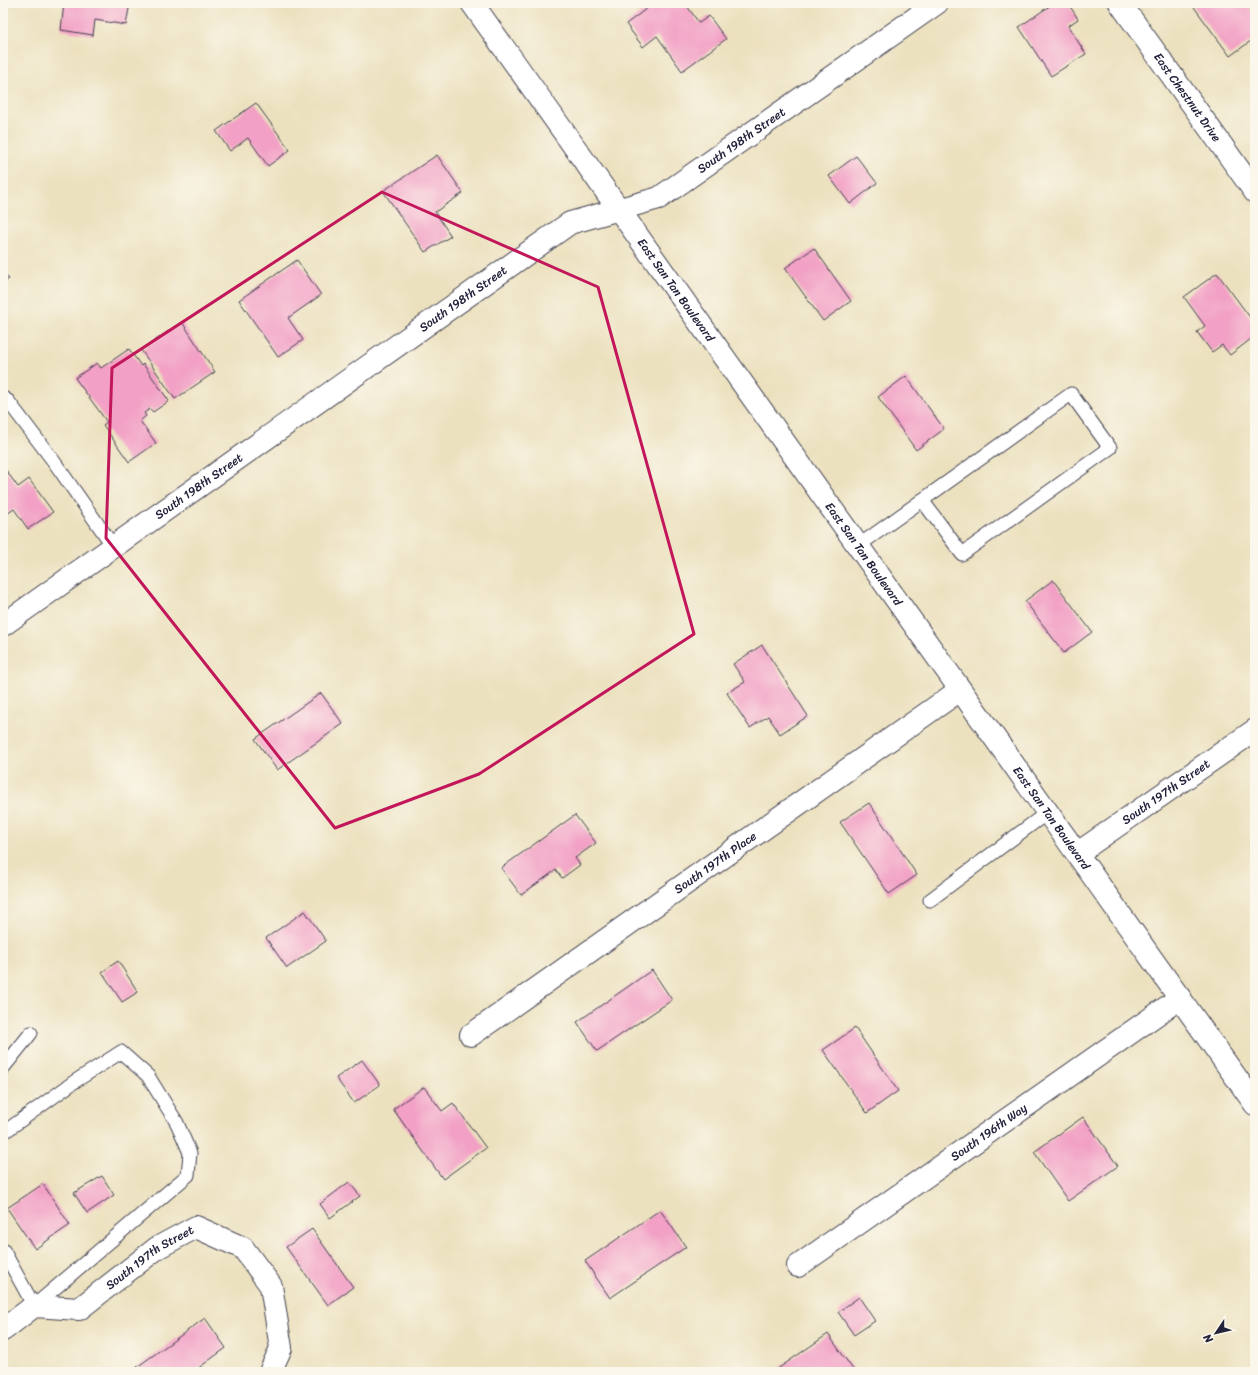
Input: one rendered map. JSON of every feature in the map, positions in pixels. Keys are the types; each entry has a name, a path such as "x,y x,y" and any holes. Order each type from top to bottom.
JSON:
{"street":[{"name":"East San Tan Boulevard","path":"472,3 1255,1104"},
{"name":"South 198th Street","path":"3,625 570,223 659,198 937,3"},
{"name":"East Chestnut Drive","path":"1120,3 1255,192"},
{"name":"South 197th Place","path":"471,1035 960,690"},
{"name":"South 197th Street","path":"1078,854 1255,730"},
{"name":"South 196th Way","path":"798,1266 1180,998"},
{"name":"South 197th Street","path":"34,1306 79,1309 158,1248 196,1227 243,1248 271,1286 281,1348 270,1372"},
{"path":"3,1330 34,1306"}],"lane":[{"path":"858,546 922,500 1071,394 1110,448 962,554 922,500"},
{"path":"3,398 8,401 56,463 113,546"},
{"path":"930,900 1048,812"},
{"path":"3,1068 31,1033"},
{"path":"3,1133 74,1082 121,1052 148,1076 177,1123 190,1153 188,1175 34,1306 3,1250"}],"highlighted area":[{"path":"382,192 598,287 694,634 479,774 335,828 106,538 112,368"}],"building":[{"path":"64,3 130,3 126,25 95,20 93,35 61,30"},
{"path":"654,3 685,3 699,23 709,16 726,39 682,71 657,36 643,47 626,24"},
{"path":"1054,3 1068,3 1078,19 1068,26 1086,54 1051,76 1019,27"},
{"path":"1191,3 1246,3 1255,16 1255,38 1230,56"},
{"path":"256,103 290,150 268,166 248,138 230,151 216,131"},
{"path":"437,155 463,193 435,212 451,236 425,252 383,191"},
{"path":"856,156 877,183 850,204 829,176"},
{"path":"814,248 851,301 823,321 785,268"},
{"path":"297,260 321,295 288,318 303,340 278,357 239,300"},
{"path":"3,272 9,279 3,283"},
{"path":"1217,273 1255,324 1255,336 1230,355 1222,345 1212,352 1197,332 1205,326 1184,297"},
{"path":"182,322 215,372 175,399 141,350"},
{"path":"129,349 141,366 143,364 169,401 153,412 150,409 144,413 146,416 140,421 156,443 129,462 103,425 107,422 75,378 97,363 101,368"},
{"path":"906,376 944,429 916,450 878,397"},
{"path":"3,466 18,487 29,479 53,512 28,529 14,509 3,517"},
{"path":"1053,580 1092,632 1064,653 1025,601"},
{"path":"762,645 808,716 780,734 768,716 750,728 727,693 745,682 733,664"},
{"path":"321,693 343,724 277,770 255,739"},
{"path":"869,803 917,875 889,894 840,822"},
{"path":"575,815 596,843 575,858 580,865 562,878 556,870 521,895 501,868"},
{"path":"305,911 326,941 287,968 266,938"},
{"path":"118,961 138,992 122,1002 102,972"},
{"path":"652,970 672,1000 597,1051 577,1022"},
{"path":"855,1028 898,1091 867,1113 823,1050"},
{"path":"362,1060 380,1085 354,1103 336,1078"},
{"path":"424,1087 442,1111 453,1103 486,1148 443,1179 393,1109"},
{"path":"1083,1117 1118,1166 1068,1201 1034,1152"},
{"path":"102,1176 114,1195 87,1213 74,1193"},
{"path":"349,1182 360,1196 330,1218 320,1204"},
{"path":"43,1184 70,1225 35,1249 7,1208"},
{"path":"660,1210 686,1247 610,1298 585,1261"},
{"path":"312,1229 353,1287 328,1305 286,1247"},
{"path":"859,1297 875,1321 854,1335 838,1312"},
{"path":"205,1318 226,1348 193,1372 141,1372 137,1367"},
{"path":"828,1334 854,1371 778,1372 776,1370"}]}
